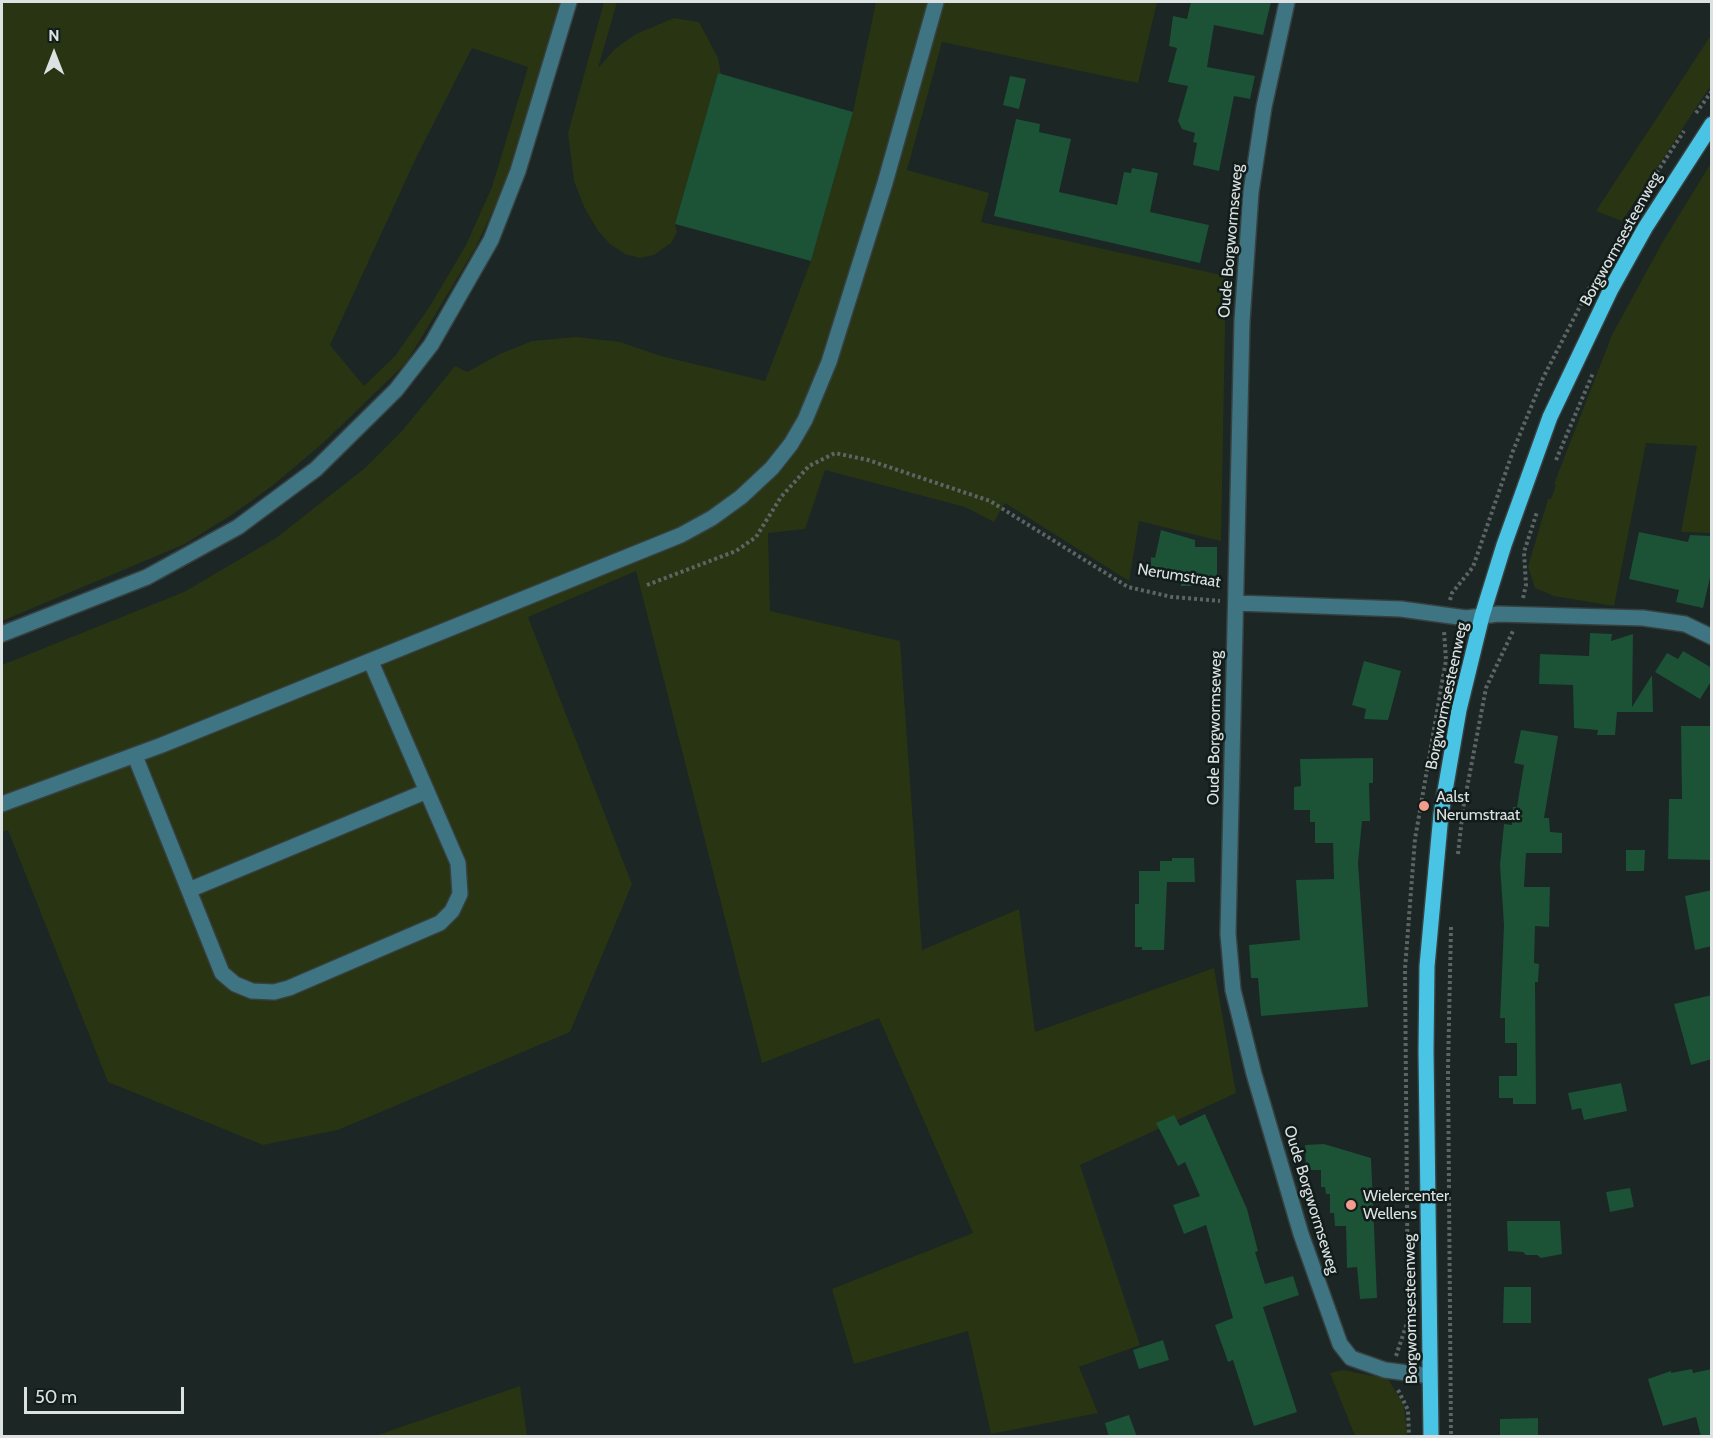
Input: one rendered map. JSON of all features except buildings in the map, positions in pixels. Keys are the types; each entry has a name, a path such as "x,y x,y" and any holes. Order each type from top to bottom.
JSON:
{"main road":[{"name":"Borgwormsesteenweg","path":"1431,1437 1426,1051 1432,898 1441,814 1458,710 1482,616 1521,494 1550,417 1580,352 1645,228 1712,124"}],"street":[{"path":"2,634 147,577 238,527 316,469 396,390 431,345 491,240 518,171 569,2"},
{"path":"2,804 135,756 681,535 712,518 741,496 772,468 805,420 829,362 882,195 936,2"},
{"name":"Oude Borgwormseweg","path":"1287,2 1264,107 1251,192 1242,321 1228,934 1233,990 1254,1074 1301,1234 1340,1344 1351,1359 1396,1372 1430,1376"},
{"name":"Nerumstraat","path":"1236,603 1401,609 1466,618 1518,614 1643,618 1685,624 1712,637"},
{"path":"135,756 222,973 228,979 252,991 274,992 289,988 440,922 452,911 460,894 461,876 371,662"},
{"path":"189,890 427,791"}],"path":[{"path":"1692,118 1712,91"},
{"path":"1649,185 1686,127"},
{"path":"1409,1437 1408,1410 1397,1388 1396,1372 1396,1356 1408,1320 1405,969 1415,839 1446,660 1442,638 1452,593 1473,567 1513,451 1543,378 1596,276"},
{"path":"1553,467 1595,369"},
{"name":"Nerumstraat","path":"647,585 743,547 756,537 782,497 809,466 835,453 868,460 990,501 1128,587 1172,597 1236,603"},
{"path":"1457,856 1463,809 1486,688 1493,669 1510,643 1526,585 1524,552 1538,510"},
{"path":"1451,924 1448,978 1448,1069 1451,1437"}],"green space":[{"path":"2,2 560,2 508,178 476,247 406,363 322,444 272,486 233,514 185,544 2,621","holes":["472,48 528,67 492,187 466,245 430,306 395,356 364,386 330,345 416,158"]},
{"path":"604,2 617,2 598,68 616,48 636,34 674,18 699,22 718,58 721,74 718,73 675,224 677,232 671,243 654,255 640,258 625,254 610,244 598,231 584,207 574,181 568,133"},
{"path":"876,2 1157,2 1138,83 942,42 907,170 989,193 981,222 1226,276 1221,541 1139,521 1129,581 1005,503 994,522 965,507 825,470 805,529 768,533 770,611 900,641 922,950 1019,909 1035,1032 1214,968 1236,1093 1080,1165 1140,1345 1079,1367 1098,1413 991,1434 968,1331 854,1364 832,1289 973,1233 879,1018 762,1063 636,571 528,617 632,884 570,1032 338,1130 263,1145 108,1082 8,830 2,832 2,665 184,592 276,538 365,468 402,431 455,366 467,372 500,354 532,341 576,337 620,342 661,356 765,381 811,261 853,112"},
{"path":"1711,35 1711,85 1622,221 1596,211"},
{"path":"1711,163 1711,533 1681,532 1697,446 1646,443 1614,606 1554,596 1535,588 1528,567 1548,499 1551,499 1556,485 1554,484 1612,335 1662,243"},
{"path":"1343,1370 1388,1379 1404,1405 1407,1436 1355,1436 1330,1373"},
{"path":"520,1386 527,1436 375,1436"}],"place":[{"name":"Aalst Nerumstraat","path":"1424,806"},
{"name":"Wielercenter Wellens","path":"1351,1205"}]}
